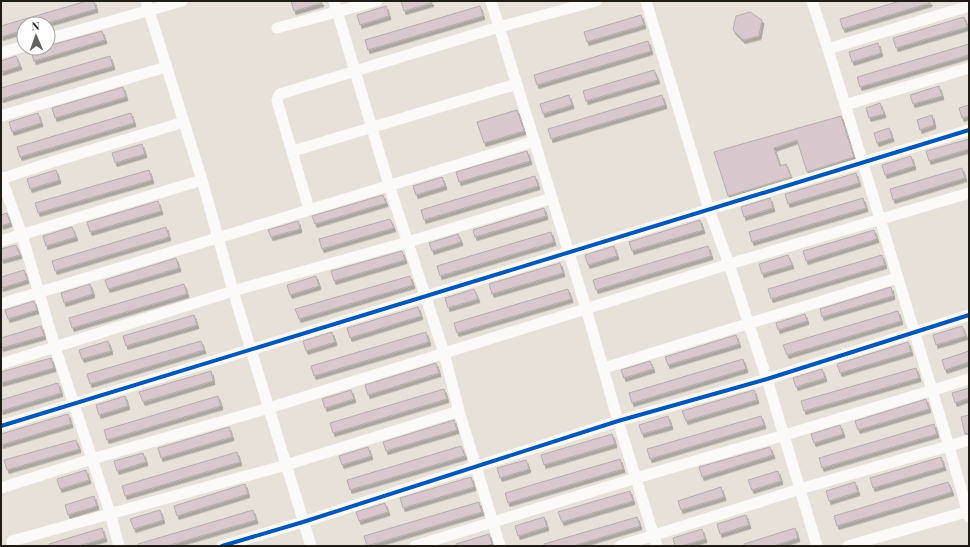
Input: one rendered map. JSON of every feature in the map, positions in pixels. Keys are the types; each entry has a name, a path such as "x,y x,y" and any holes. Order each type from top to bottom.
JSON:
{"street":[{"path":"56,36 147,6 182,1"},
{"path":"334,1 389,185 444,353 459,411 500,546"},
{"path":"277,28 338,13 377,1"},
{"path":"491,1 569,252 604,368 618,421 655,541"},
{"path":"310,209 277,101 280,94 499,27 596,1"},
{"path":"646,1 708,210 729,264 767,379 817,546"},
{"path":"812,1 863,162 968,513 848,546"},
{"path":"147,6 202,180 233,291 312,546"},
{"path":"828,49 968,6"},
{"path":"1,53 16,48"},
{"path":"1,116 166,67"},
{"path":"845,106 969,68"},
{"path":"293,151 517,84"},
{"path":"119,546 110,513 38,293 22,235 1,178 184,122"},
{"path":"1,426 969,130"},
{"path":"1,304 535,141"},
{"path":"1,241 202,180"},
{"path":"1,488 92,459 269,408 729,264 969,193"},
{"path":"1,364 233,291 408,242 552,198"},
{"path":"604,368 897,278"},
{"path":"222,546 304,522 618,421 767,379 969,316"},
{"path":"415,546 636,478 785,435 969,379"},
{"path":"14,546 12,541 286,465 459,411"},
{"path":"620,546 655,541 800,489 969,440"}],"building":[{"path":"87,1 94,1 96,9 56,21 56,16 35,16"},
{"path":"291,1 321,1 322,3 294,11"},
{"path":"401,1 431,1 432,3 404,11"},
{"path":"900,1 930,1 930,3 843,29 840,19"},
{"path":"386,6 389,16 360,25 357,15"},
{"path":"480,6 483,16 368,50 365,40"},
{"path":"750,12 762,20 759,36 743,40 733,30 736,16"},
{"path":"641,15 644,25 587,42 584,32"},
{"path":"964,17 967,27 896,48 893,38"},
{"path":"16,22 16,32 1,37 1,26"},
{"path":"102,31 105,40 56,54 56,44"},
{"path":"648,41 651,51 537,85 534,75"},
{"path":"878,43 881,53 852,62 849,52"},
{"path":"969,44 969,55 860,87 857,77"},
{"path":"16,56 20,66 1,72 1,61"},
{"path":"32,56 51,56 34,61"},
{"path":"110,56 113,66 1,99 1,88"},
{"path":"654,70 658,80 586,101 583,91"},
{"path":"939,86 942,96 913,104 910,95"},
{"path":"123,87 126,97 55,118 52,108"},
{"path":"569,95 572,105 543,114 540,104"},
{"path":"662,95 665,105 551,139 548,129"},
{"path":"880,103 884,114 869,118 866,108"},
{"path":"969,105 969,116 962,118 959,108"},
{"path":"517,110 524,131 484,143 477,122"},
{"path":"38,113 41,123 12,132 9,122"},
{"path":"131,113 134,123 20,157 17,147"},
{"path":"932,115 934,125 920,130 917,120"},
{"path":"841,116 854,157 807,172 797,140 774,148 780,166 786,164 791,177 728,196 714,152"},
{"path":"889,128 892,138 877,143 874,133"},
{"path":"969,139 969,149 929,161 926,151"},
{"path":"142,144 145,154 115,163 112,153"},
{"path":"527,151 530,161 459,182 456,172"},
{"path":"911,156 914,166 885,175 882,165"},
{"path":"962,168 965,178 893,200 890,189"},
{"path":"56,170 59,180 30,189 27,179"},
{"path":"149,170 152,180 38,213 35,203"},
{"path":"856,173 859,183 788,204 785,194"},
{"path":"535,176 538,186 424,220 421,210"},
{"path":"442,177 445,186 416,195 413,186"},
{"path":"383,195 386,203 315,224 312,216"},
{"path":"770,198 773,208 744,217 741,207"},
{"path":"863,198 866,208 752,242 749,232"},
{"path":"158,201 161,211 90,232 87,222"},
{"path":"544,208 546,216 475,237 473,230"},
{"path":"7,213 10,223 1,226 1,215"},
{"path":"390,219 394,228 322,249 319,239"},
{"path":"700,220 703,230 632,251 629,242"},
{"path":"298,221 300,229 271,237 268,230"},
{"path":"72,227 76,237 46,246 43,236"},
{"path":"166,227 169,237 55,271 52,261"},
{"path":"874,230 877,239 806,261 803,251"},
{"path":"551,232 554,242 440,276 437,266"},
{"path":"458,234 461,242 432,251 429,243"},
{"path":"16,245 20,255 1,260 1,249"},
{"path":"614,246 617,256 588,265 585,255"},
{"path":"708,246 711,256 596,290 593,280"},
{"path":"402,251 405,260 334,281 331,271"},
{"path":"788,255 792,265 762,274 759,264"},
{"path":"882,255 885,265 771,299 768,289"},
{"path":"176,258 179,268 108,289 105,280"},
{"path":"560,263 563,273 492,294 489,284"},
{"path":"24,270 27,280 1,288 1,277"},
{"path":"316,276 319,286 290,295 287,285"},
{"path":"410,276 413,285 299,319 295,309"},
{"path":"90,284 93,294 64,303 61,293"},
{"path":"184,284 187,294 72,328 69,318"},
{"path":"891,287 893,296 822,317 820,309"},
{"path":"474,289 478,299 448,308 445,298"},
{"path":"568,289 571,299 457,333 454,323"},
{"path":"34,301 37,310 8,319 5,310"},
{"path":"418,307 421,316 350,338 347,328"},
{"path":"898,311 901,321 787,355 783,345"},
{"path":"805,314 807,321 778,330 776,323"},
{"path":"194,315 197,325 126,346 123,336"},
{"path":"41,326 44,336 1,348 1,338"},
{"path":"962,326 966,336 936,345 933,335"},
{"path":"332,332 335,342 306,351 303,341"},
{"path":"426,332 429,342 314,376 311,366"},
{"path":"736,335 739,344 668,365 665,357"},
{"path":"108,341 111,351 82,359 79,350"},
{"path":"201,341 204,350 90,384 87,374"},
{"path":"908,342 911,352 840,373 837,364"},
{"path":"969,351 969,362 945,370 942,360"},
{"path":"51,358 54,368 1,383 1,372"},
{"path":"743,359 746,369 632,403 629,393"},
{"path":"650,361 653,369 624,378 621,370"},
{"path":"436,363 439,373 368,395 365,385"},
{"path":"916,368 919,378 804,411 801,401"},
{"path":"822,369 825,378 796,387 793,378"},
{"path":"211,371 213,381 143,402 139,392"},
{"path":"58,383 61,393 1,411 1,400"},
{"path":"969,388 969,398 955,403 952,393"},
{"path":"444,389 447,399 333,433 330,423"},
{"path":"351,390 354,399 325,408 322,399"},
{"path":"754,390 757,400 686,421 682,411"},
{"path":"125,396 128,406 99,415 96,405"},
{"path":"218,396 221,406 107,440 104,430"},
{"path":"926,399 929,409 858,430 855,421"},
{"path":"68,414 71,424 1,445 1,434"},
{"path":"969,415 969,433 965,434 961,417"},
{"path":"668,416 671,426 642,434 639,425"},
{"path":"761,416 764,425 650,459 647,449"},
{"path":"454,420 457,430 386,451 383,442"},
{"path":"934,424 937,434 822,468 819,458"},
{"path":"840,425 843,434 814,443 811,434"},
{"path":"229,427 232,437 161,458 158,448"},
{"path":"612,434 615,444 544,465 541,455"},
{"path":"76,440 79,449 7,470 4,460"},
{"path":"461,446 465,456 350,490 347,480"},
{"path":"368,447 371,456 342,465 339,456"},
{"path":"770,447 773,455 702,477 699,467"},
{"path":"237,452 240,462 125,496 122,486"},
{"path":"143,453 146,462 117,471 114,461"},
{"path":"941,457 944,467 873,488 870,478"},
{"path":"620,459 623,469 508,503 505,493"},
{"path":"526,460 529,469 500,478 497,468"},
{"path":"86,470 89,480 60,489 57,479"},
{"path":"778,471 781,481 752,490 748,480"},
{"path":"471,477 474,487 403,508 400,498"},
{"path":"855,482 858,492 829,501 826,491"},
{"path":"948,482 952,492 837,526 834,516"},
{"path":"245,484 248,494 177,516 174,506"},
{"path":"721,487 724,497 681,510 678,501"},
{"path":"630,491 633,501 562,522 558,512"},
{"path":"94,496 97,506 68,515 65,505"},
{"path":"479,502 482,512 367,546 364,536"},
{"path":"385,503 388,512 359,521 356,512"},
{"path":"160,510 163,520 134,529 130,519"},
{"path":"253,510 256,520 167,546 138,546 138,544"},
{"path":"746,515 749,525 720,534 717,524"},
{"path":"544,517 547,527 518,536 515,526"},
{"path":"637,517 640,526 573,546 544,546 544,544"},
{"path":"102,528 105,538 79,546 50,546 49,544"},
{"path":"795,528 798,538 774,546 744,546 744,544"},
{"path":"702,529 705,539 681,546 675,546 673,538"},
{"path":"489,534 492,544 485,546 456,546 456,544"}],"cycle path":[{"path":"1,426 969,130"},
{"path":"222,546 303,522 618,421 767,379 969,315"}]}
